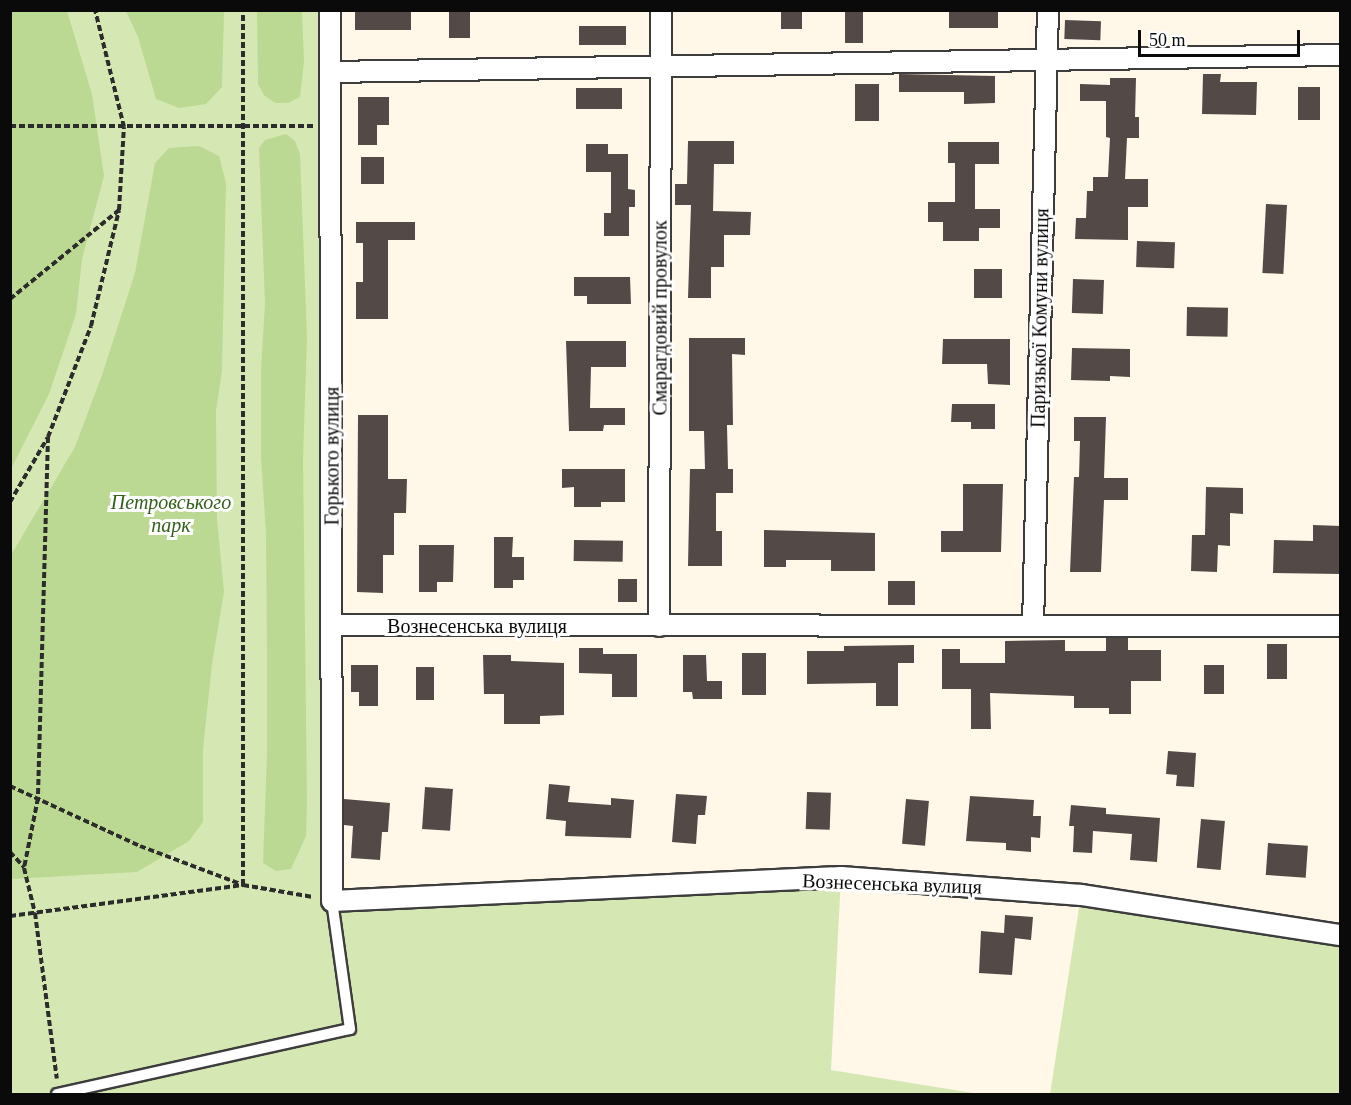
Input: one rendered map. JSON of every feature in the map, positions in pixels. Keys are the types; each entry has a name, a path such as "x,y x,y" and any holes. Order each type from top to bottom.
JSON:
{"street":[{"name":"Горького вулиця","path":"330,10 332,901"},
{"name":"Смарагдовий провулок","path":"659,626 661,10"},
{"name":"Паризької Комуни вулиця","path":"1033,626 1048,10"},
{"path":"331,72 1341,56"},
{"name":"Вознесенська вулиця","path":"333,625 1341,626"},
{"name":"Вознесенська вулиця","path":"332,901 841,877 1081,895 1341,935"}],"lane":[{"path":"58,1093 350,1029 332,901"}],"path":[{"path":"10,502 48,437 91,326 119,210 124,127 95,10"},
{"path":"243,10 241,126 243,885"},
{"path":"10,126 330,126"},
{"path":"10,299 119,210"},
{"path":"48,437 38,798 24,868 35,913 58,1093"},
{"path":"10,786 140,846 243,885 332,901"},
{"path":"10,852 24,868"},
{"path":"10,916 243,885"}],"green space":[{"path":"11,10 67,11 92,94 104,176 82,259 76,314 49,394 11,469"},
{"name":"Петровського парк","path":"10,11 330,11 332,901 841,877 831,1070 979,1094 11,1094"},
{"path":"126,11 224,11 222,87 206,104 179,108 156,99 138,37"},
{"path":"257,11 302,11 304,62 300,97 288,103 275,103 264,95 258,84"},
{"path":"286,134 295,141 300,154 307,338 303,459 307,803 306,836 291,869 276,871 263,863 267,754 267,648 266,534 261,457 261,369 265,303 259,148 265,140"},
{"path":"199,146 219,156 226,183 222,371 216,411 217,519 224,592 212,664 203,749 203,822 189,841 137,872 11,879 11,555 75,447 102,375 135,273 155,163 169,148"},
{"path":"1081,895 1340,935 1340,1094 1050,1094"}],"building":[{"path":"355,10 411,10 411,30 355,30"},
{"path":"449,10 470,10 470,38 449,38"},
{"path":"781,10 802,10 802,29 781,29"},
{"path":"845,10 863,10 863,43 845,43"},
{"path":"949,10 998,10 998,28 949,28"},
{"path":"1065,20 1101,21 1100,40 1064,39"},
{"path":"579,26 626,26 626,45 579,45"},
{"path":"899,74 995,76 995,103 964,104 964,92 899,92"},
{"path":"1203,74 1221,74 1220,82 1257,82 1256,115 1202,114"},
{"path":"1110,78 1136,78 1135,117 1139,117 1139,138 1127,138 1125,179 1148,179 1148,207 1128,207 1128,240 1075,239 1076,218 1086,218 1087,191 1093,191 1093,177 1108,177 1110,138 1106,137 1106,101 1080,101 1080,84 1110,85"},
{"path":"855,84 879,84 879,121 855,121"},
{"path":"1298,87 1320,87 1320,120 1298,120"},
{"path":"576,88 622,88 622,109 576,109"},
{"path":"358,97 389,97 389,125 377,125 377,145 358,145"},
{"path":"688,141 734,141 734,164 714,164 713,211 751,212 750,235 724,235 724,267 711,267 711,298 688,298 691,205 675,205 675,184 687,184"},
{"path":"948,142 999,142 999,164 975,164 975,209 1000,209 1000,228 979,228 979,241 943,241 943,222 928,222 928,202 955,202 955,163 948,163"},
{"path":"586,144 608,144 608,154 628,154 628,189 635,190 635,207 629,207 629,236 604,236 604,213 611,213 611,172 586,172"},
{"path":"361,157 384,157 384,184 361,184"},
{"path":"1266,204 1287,205 1283,274 1262,273"},
{"path":"356,222 415,222 415,240 388,240 388,319 356,319 356,282 363,282 363,243 356,243"},
{"path":"1137,241 1175,242 1174,268 1136,267"},
{"path":"974,269 1002,269 1002,298 974,298"},
{"path":"574,277 630,277 631,304 587,304 587,296 574,296"},
{"path":"1073,279 1104,280 1103,314 1072,313"},
{"path":"1187,307 1228,308 1227,337 1186,336"},
{"path":"689,338 745,338 745,355 732,354 733,425 727,425 728,469 733,469 733,493 716,493 716,531 722,531 722,566 688,566 690,469 705,469 704,431 689,431"},
{"path":"943,339 1010,339 1010,385 988,384 987,364 942,364"},
{"path":"566,341 626,341 626,367 591,367 590,408 625,408 625,425 604,425 603,431 569,431"},
{"path":"1072,348 1130,349 1130,377 1110,376 1110,381 1071,380"},
{"path":"952,404 995,404 995,429 971,429 971,422 951,422"},
{"path":"358,415 388,415 388,479 407,479 406,513 394,513 394,555 383,555 383,593 357,592"},
{"path":"1074,417 1106,417 1104,478 1128,478 1128,500 1104,500 1101,572 1070,572 1074,477 1079,477 1080,441 1074,441"},
{"path":"562,469 625,469 625,502 601,502 601,507 574,507 574,487 562,488"},
{"path":"963,484 1003,484 1001,552 941,552 941,531 963,531"},
{"path":"1206,487 1243,488 1243,514 1230,513 1230,546 1218,545 1217,572 1191,571 1192,535 1205,535"},
{"path":"1313,525 1341,526 1341,574 1273,573 1274,540 1313,541"},
{"path":"764,530 875,533 875,571 831,571 831,560 786,560 786,567 764,567"},
{"path":"494,537 513,537 512,557 524,557 524,580 513,580 513,588 494,588"},
{"path":"574,540 623,541 623,562 574,561"},
{"path":"419,545 454,545 453,582 437,582 437,592 419,592"},
{"path":"618,579 637,579 637,602 618,602"},
{"path":"888,581 915,581 915,605 888,605"},
{"path":"1106,638 1128,638 1128,650 1161,650 1161,681 1131,681 1131,714 1109,714 1109,708 1074,708 1074,696 990,693 991,729 971,729 971,689 942,689 942,649 960,649 960,663 1005,663 1005,641 1065,640 1065,651 1106,651"},
{"path":"1267,644 1287,644 1287,679 1267,679"},
{"path":"914,645 914,663 898,663 898,706 876,706 876,683 807,684 807,651 844,651 844,646"},
{"path":"579,648 603,648 603,654 637,654 637,697 612,697 612,674 579,673"},
{"path":"742,653 766,653 766,695 742,695"},
{"path":"483,655 511,655 511,661 564,663 564,715 540,716 540,724 504,724 504,694 484,694"},
{"path":"683,655 706,655 707,681 722,681 722,699 693,699 692,692 683,692"},
{"path":"351,665 378,665 378,706 359,706 359,692 351,692"},
{"path":"1204,665 1224,665 1224,694 1204,694"},
{"path":"416,667 434,667 434,700 416,700"},
{"path":"1168,751 1196,753 1194,787 1176,786 1177,775 1166,774"},
{"path":"549,784 570,786 568,802 611,805 611,798 634,800 631,838 565,836 566,821 546,819"},
{"path":"425,787 453,789 450,831 422,829"},
{"path":"807,792 831,793 830,830 806,829"},
{"path":"676,794 707,796 705,815 698,815 696,844 672,842"},
{"path":"970,796 1034,800 1033,816 1041,816 1040,838 1031,837 1031,852 1006,850 1006,843 966,841"},
{"path":"344,799 390,803 388,832 382,832 380,860 351,858 353,826 344,825"},
{"path":"906,799 929,801 925,846 902,844"},
{"path":"1071,805 1106,808 1106,814 1160,818 1157,862 1130,860 1132,834 1093,831 1092,853 1073,852 1074,826 1069,826"},
{"path":"1201,819 1225,821 1221,870 1197,868"},
{"path":"1268,843 1308,846 1306,878 1266,875"},
{"path":"1005,915 1033,917 1031,940 1015,938 1012,975 979,973 981,931 1004,933"}]}
